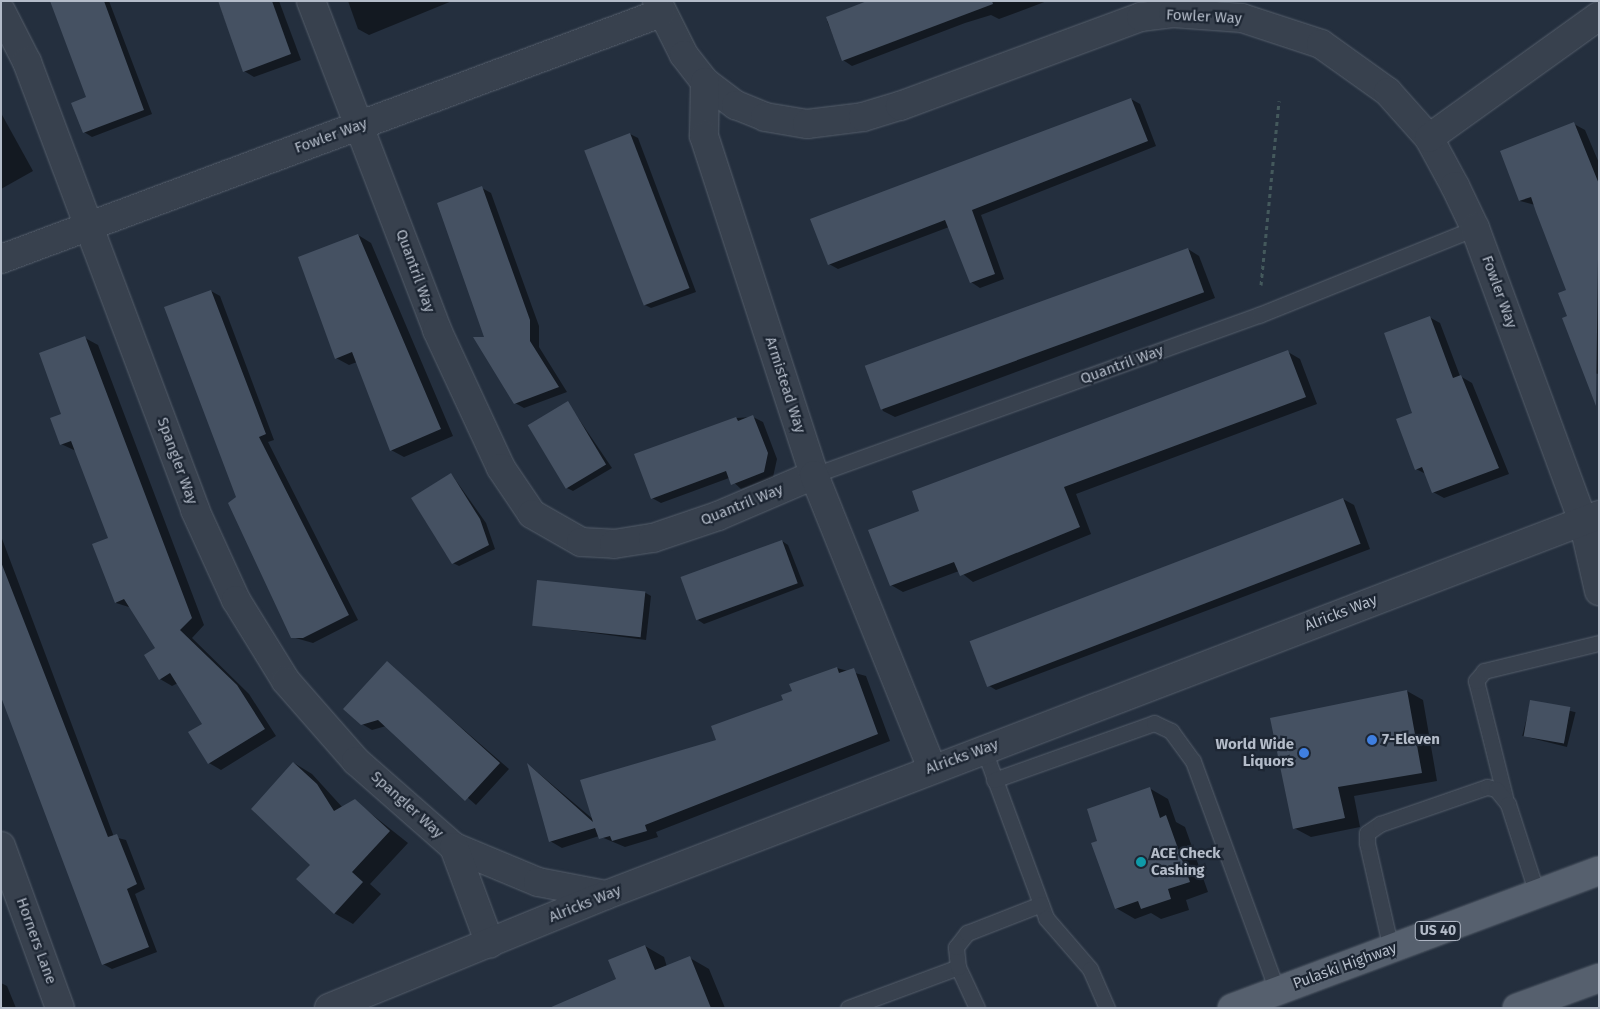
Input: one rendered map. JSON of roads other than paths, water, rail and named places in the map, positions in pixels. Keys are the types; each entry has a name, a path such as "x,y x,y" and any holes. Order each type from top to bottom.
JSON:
{"main road":[{"name":"Pulaski Highway","path":"1232,1008 1599,871"},
{"path":"1517,1008 1599,978"}],"street":[{"name":"Quantril Way","path":"311,1 362,125 437,330 488,443 515,494 532,514 581,542 614,544 653,538 718,516 814,475"},
{"name":"Fowler Way","path":"1,260 362,125 659,7"},
{"path":"659,7 705,82"},
{"name":"Fowler Way","path":"705,82 736,105 765,117 807,124 836,122 900,106 1140,9 1242,18 1288,30 1361,70 1388,92 1429,138 1475,228 1591,518 1599,591"},
{"name":"Spangler Way","path":"1,11 27,62 195,510 236,600 286,681 330,734 454,847 538,882 606,894"},
{"path":"1429,138 1599,16"},
{"name":"Armistead Way","path":"705,82 704,136 814,475 932,768"},
{"name":"Alricks Way","path":"329,1008 490,944 606,894 1591,518"},
{"name":"Horners Lane","path":"1,846 60,1008"},
{"name":"Spangler Way","path":"454,847 490,944"}],"lane":[{"name":"Quantril Way","path":"814,475 1259,315 1475,228"},
{"path":"1537,894 1505,797 1476,681 1484,671 1599,643"},
{"path":"994,780 1154,724 1171,731 1193,760 1277,991"},
{"path":"984,750 1046,918 1090,969 1107,1008"},
{"path":"1391,949 1367,833 1380,824 1487,787 1505,797"},
{"path":"977,1008 958,967 956,947 967,933 1041,904"},
{"path":"848,1008 958,967"}],"place":[{"name":"7-Eleven","path":"1372,740"},
{"name":"World Wide Liquors","path":"1304,753"},
{"name":"ACE Check Cashing","path":"1141,862"}]}
